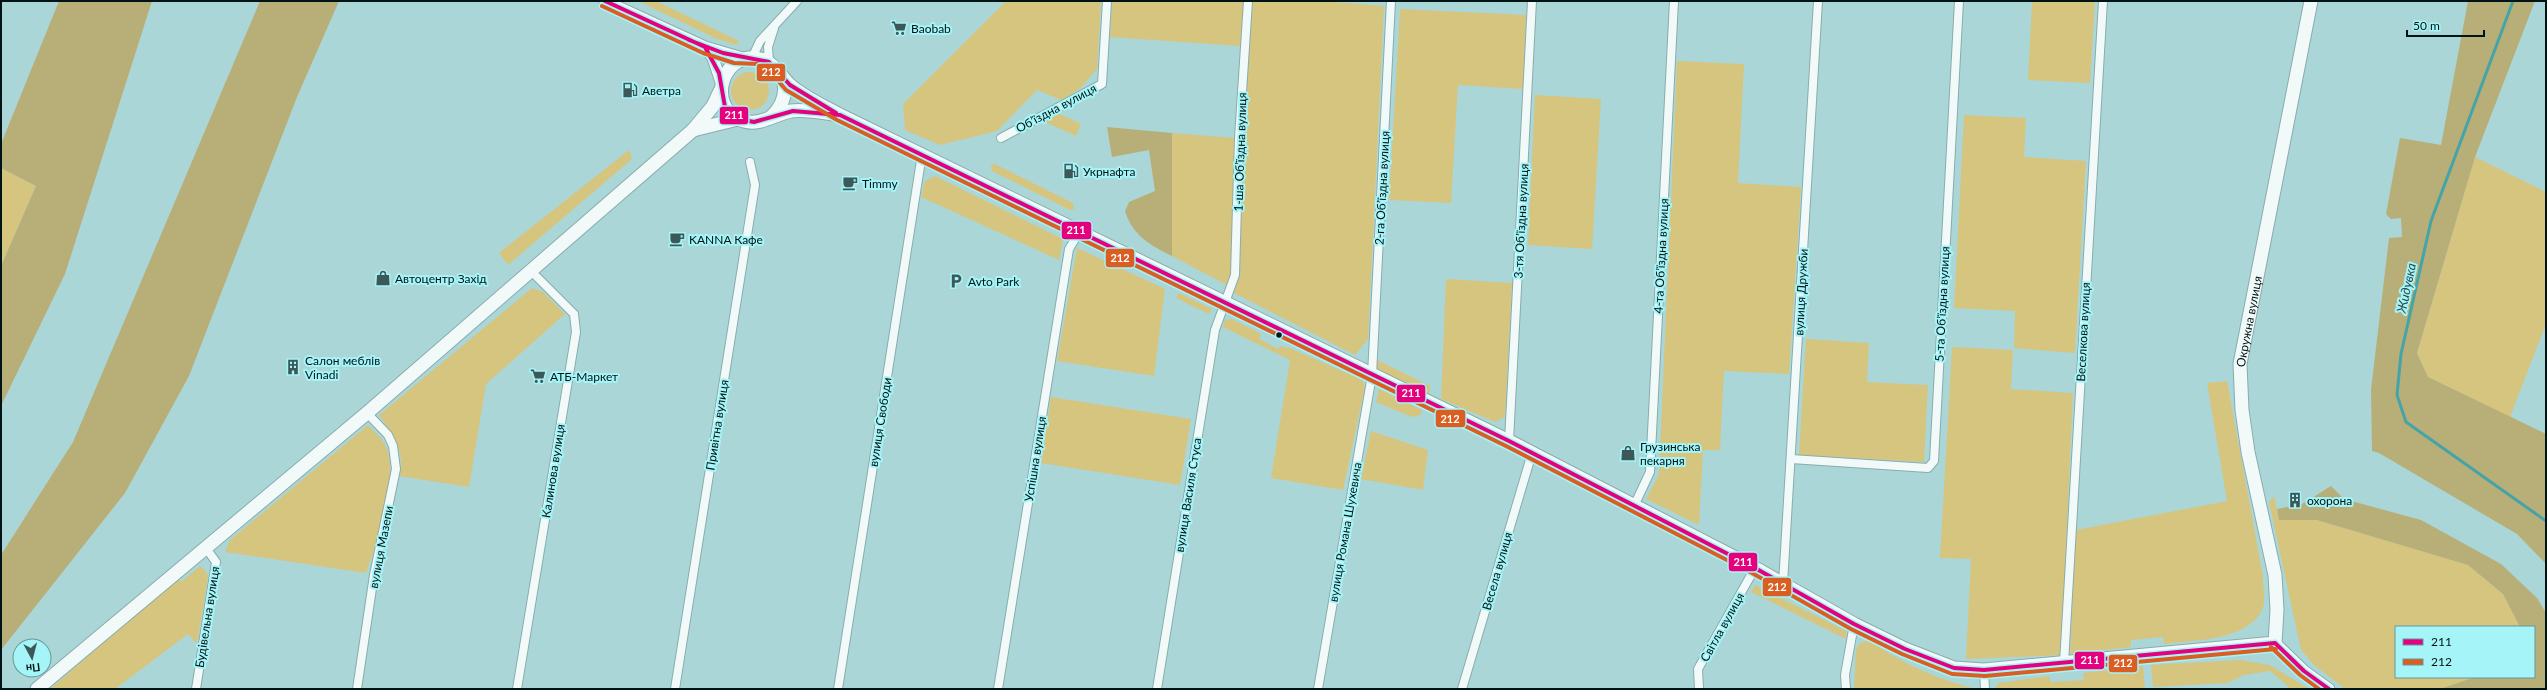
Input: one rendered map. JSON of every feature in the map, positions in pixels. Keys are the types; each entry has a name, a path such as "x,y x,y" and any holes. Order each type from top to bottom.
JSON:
{"main road":[{"name":"Окружна вулиця","path":"2275,644 2277,610 2275,575 2248,452 2242,410 2240,364 2311,1"},
{"path":"37,689 367,413 693,130 713,106 730,67 749,58 769,62 781,76 801,92 840,115 1509,441 1755,568 1854,624 1905,649 1954,668 1984,670 2275,644"},
{"path":"771,117 777,111 784,96 781,76"},
{"path":"721,86 725,107 738,119"},
{"path":"693,130 738,119 754,122 793,111 840,115"}],"street":[{"path":"605,1 705,47 749,58 760,41 797,1"},
{"name":"Обʼїздна вулиця","path":"1001,138 1102,84 1107,1"},
{"name":"1-ша Обʼїздна вулиця","path":"1224,302 1235,275 1239,138 1248,1"},
{"name":"2-га Обʼїздна вулиця","path":"1372,375 1391,1"},
{"name":"3-тя Обʼїздна вулиця","path":"1509,441 1532,1"},
{"name":"4-та Обʼїздна вулиця","path":"1634,506 1650,472 1674,1"},
{"name":"вулиця Дружби","path":"1783,584 1818,1"},
{"name":"5-та Обʼїздна вулиця","path":"1791,459 1928,468 1934,462 1959,1"},
{"name":"Веселкова вулиця","path":"2064,664 2103,1"},
{"path":"769,62 768,47 779,19"},
{"path":"705,47 713,58 721,86"},
{"name":"вулиця Свободи","path":"838,689 922,154"},
{"name":"Привітна вулиця","path":"675,689 755,185 750,162"},
{"name":"Успішна вулиця","path":"998,689 1069,249 1080,231"},
{"name":"Калинова вулиця","path":"517,689 576,332 574,314 531,271"},
{"name":"вулиця Василя Стуса","path":"1157,689 1214,330 1224,302"},
{"name":"вулиця Романа Шухевича","path":"1318,689 1372,375"},
{"name":"вулиця Мазепи","path":"357,689 374,575 396,469 393,446 388,435 367,413"},
{"name":"Весела вулиця","path":"1462,689 1532,453"},
{"name":"Будівельна вулиця","path":"196,689 216,562 206,548"},
{"name":"Світла вулиця","path":"1699,689 1698,669 1755,568"},
{"path":"1846,689 1845,675 1854,624"},
{"path":"2275,644 2304,671 2329,689"},
{"path":"1984,670 1985,689"}],"shaded area":[{"path":"59,1 152,1 65,274 1,406 1,266 36,186 1,168 1,144"},
{"path":"260,1 339,1 297,97 189,376 125,493 1,650 1,555 73,442"},
{"path":"638,1 656,1 739,41 737,45 717,39"},
{"path":"1006,1 1101,1 1097,69 1080,89 1061,100 1037,90 997,131 940,145 905,130 903,104"},
{"path":"1112,1 1244,1 1240,46 1110,37"},
{"path":"1253,1 1319,1 1384,6 1368,339 1355,355 1232,292 1240,277 1243,138"},
{"path":"2032,1 2095,1 2090,83 2028,80"},
{"path":"2468,1 2535,1 2475,157 2417,353 2428,377 2546,434 2546,564 2517,534 2379,453 2372,451 2371,390 2389,238 2402,237 2401,218 2391,219 2386,214 2400,138 2441,145"},
{"path":"1400,9 1526,15 1523,89 1458,85 1451,203 1389,200"},
{"path":"1677,61 1744,64 1738,183 1801,187 1789,374 1724,371 1720,450 1703,450 1699,525 1646,499 1659,474"},
{"path":"746,72 754,72 764,77 768,84 768,98 764,105 754,110 746,110 736,105 734,102 731,95 731,87 736,77 739,75"},
{"path":"1535,95 1601,99 1592,249 1528,245"},
{"path":"1055,112 1081,124 1076,136 1045,122"},
{"path":"1964,115 2026,118 2024,157 2086,161 2075,353 2014,348 2015,311 1954,308"},
{"path":"1107,127 1172,133 1172,256 1143,239 1128,220 1125,211 1129,202 1155,191 1149,150 1112,157"},
{"path":"1172,133 1234,138 1232,274 1227,285 1172,256"},
{"path":"629,150 632,159 508,265 499,253"},
{"path":"2475,157 2546,192 2546,324 2510,417 2428,377 2417,353"},
{"path":"995,164 1073,203 1074,209 1070,210 992,171 991,165"},
{"path":"1,168 36,186 1,266"},
{"path":"935,176 1063,239 1059,260 921,197 925,181"},
{"path":"1077,248 1165,289 1154,376 1057,361"},
{"path":"1446,279 1512,283 1505,417 1495,422 1441,399"},
{"path":"532,288 543,292 565,314 486,384 469,487 399,476 401,468 400,452 393,436 379,415"},
{"path":"1179,293 1212,309 1209,314 1176,298"},
{"path":"1232,319 1261,334 1259,339 1278,349 1280,346 1292,349 1362,380 1365,387 1343,490 1271,478 1290,360 1223,327 1225,320"},
{"path":"1806,339 1869,343 1867,382 1928,385 1924,462 1799,455"},
{"path":"1952,347 2013,350 2011,389 2073,393 2061,655 1966,659 1971,559 1940,558"},
{"path":"1377,360 1430,386 1429,395 1376,368"},
{"path":"2227,381 2263,576 2264,598 2262,610 2255,620 2245,628 2219,637 2164,644 2163,637 2131,640 2131,647 2070,654 2076,530 2227,501 2207,383"},
{"path":"1379,389 1422,410 1420,415 1412,417 1376,402"},
{"path":"1051,397 1191,419 1180,485 1041,463"},
{"path":"368,425 381,439 387,449 390,463 390,478 381,528 366,573 225,552 230,540"},
{"path":"1371,431 1428,450 1423,490 1361,479"},
{"path":"2331,486 2344,499 2421,520 2501,564 2537,598 2546,613 2546,689 2440,689 2472,678 2535,678 2535,626 2519,626 2503,594 2468,565 2317,520 2279,520 2277,509 2302,504"},
{"path":"2274,496 2279,520 2317,520 2468,565 2503,594 2519,626 2395,626 2395,678 2472,678 2440,689 2345,689 2314,665 2301,650 2269,502"},
{"path":"200,566 206,571 208,577 197,644 188,634 115,689 50,689 178,578 181,582"},
{"path":"1755,585 1846,631 1846,639 1751,592"},
{"path":"1869,640 1893,656 1918,668 1944,679 1972,688 1854,689 1856,650 1860,643"},
{"path":"2240,660 2270,665 2309,689 2291,689 2270,671 2244,675 2228,683 2153,687 2151,665"},
{"path":"2143,666 2145,689 1994,689 1999,683 2049,676 2050,682 2084,680 2083,673"}],"waterway":[{"name":"Жидувка","path":"2513,1 2431,221 2401,354 2397,395 2406,422 2546,521"}],"transit line":[{"name":"211","path":"605,1 705,47 719,73 725,107 738,119 754,122 793,111 840,115 1509,441 1755,568 1854,624 1905,649 1954,668 1984,670 2275,643"},
{"name":"212","path":"602,6 703,53 734,63 757,64 766,67 786,90 837,120 1506,446 1752,573 1851,629 1902,654 1952,674 1985,676 2276,649"},
{"name":"211","path":"689,40 723,53 769,62 790,85 836,113"},
{"name":"211","path":"2275,643 2304,671 2329,689"},
{"name":"212","path":"2271,647 2300,675 2319,689"}],"place":[{"name":"Baobab","path":"899,28"},
{"name":"Аветра","path":"630,90"},
{"name":"Укрнафта","path":"1071,171"},
{"name":"Timmy","path":"850,183"},
{"name":"KANNA Кафе","path":"677,239"},
{"name":"Автоцентр Захід","path":"383,278"},
{"name":"Avto Park","path":"956,281"},
{"name":"Салон меблів Vinadi","path":"293,367"},
{"name":"АТБ-Маркет","path":"538,376"},
{"name":"Грузинська пекарня","path":"1628,453"},
{"name":"охорона","path":"2295,500"}]}
